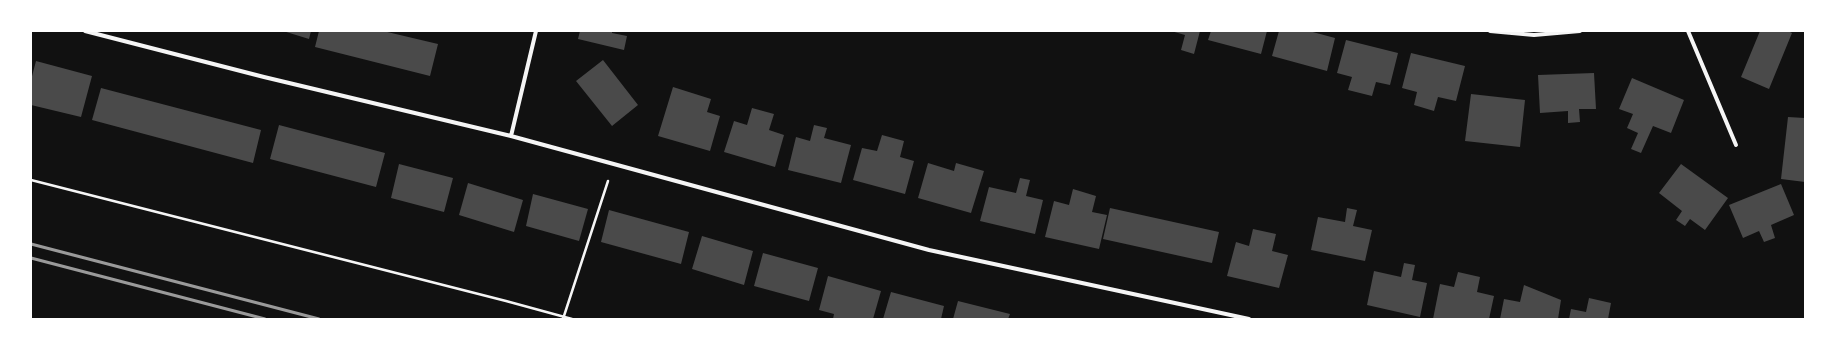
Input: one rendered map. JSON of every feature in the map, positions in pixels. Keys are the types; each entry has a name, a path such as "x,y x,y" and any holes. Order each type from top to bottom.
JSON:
{"street":[{"path":"85,31 264,77 511,136 929,250 1249,319"},
{"path":"511,136 536,31"},
{"path":"1490,31 1534,35 1580,31"},
{"path":"1688,31 1736,145"}],"path":[{"path":"563,318 613,164"},
{"path":"31,180 506,300 563,318 572,319"}],"building":[{"path":"283,31 311,31 309,39"},
{"path":"319,31 383,31 438,44 430,76 315,47"},
{"path":"580,31 612,31 612,33 627,36 624,50 578,39"},
{"path":"1171,31 1200,31 1194,54 1181,50 1185,35"},
{"path":"1211,31 1267,31 1261,54 1208,40"},
{"path":"1279,31 1309,31 1335,38 1327,71 1272,56"},
{"path":"1760,31 1788,31 1792,33 1769,89 1741,77"},
{"path":"1346,40 1398,53 1390,85 1376,82 1372,96 1348,90 1352,77 1337,73"},
{"path":"1411,53 1465,66 1456,101 1438,97 1434,111 1414,105 1417,92 1402,88"},
{"path":"603,60 638,105 612,126 576,81"},
{"path":"36,61 92,76 81,117 31,105 31,80"},
{"path":"1594,73 1596,109 1579,109 1580,122 1568,123 1568,111 1540,113 1538,75"},
{"path":"1632,78 1684,100 1671,133 1653,126 1641,153 1631,149 1638,133 1627,128 1633,114 1619,109"},
{"path":"673,87 711,99 707,112 720,116 710,151 658,136"},
{"path":"101,88 261,130 253,163 92,120"},
{"path":"1471,94 1525,100 1520,147 1465,141"},
{"path":"752,108 774,114 769,130 784,135 775,167 724,152 734,121 747,125"},
{"path":"1788,117 1805,118 1805,182 1781,179"},
{"path":"279,125 385,153 376,187 270,159"},
{"path":"814,125 827,128 824,138 851,145 841,183 788,170 796,137 810,141"},
{"path":"882,135 904,141 900,157 914,161 905,194 853,180 862,148 877,151"},
{"path":"928,163 954,171 956,163 984,171 971,213 918,198"},
{"path":"399,164 453,178 444,212 391,198"},
{"path":"1681,164 1728,198 1705,230 1690,219 1685,226 1676,220 1682,211 1659,193"},
{"path":"1020,178 1030,180 1026,196 1043,200 1035,234 980,221 989,187 1016,193"},
{"path":"468,183 523,200 514,232 459,215"},
{"path":"1781,184 1794,215 1771,225 1775,238 1764,242 1759,231 1743,238 1729,205"},
{"path":"1073,189 1096,196 1092,212 1107,215 1099,249 1045,237 1054,201 1069,205"},
{"path":"533,194 588,209 579,241 526,226"},
{"path":"1110,208 1219,232 1212,263 1103,239"},
{"path":"1347,208 1357,210 1353,226 1372,230 1365,261 1311,250 1318,217 1345,222"},
{"path":"609,210 689,232 681,264 601,242"},
{"path":"1253,229 1276,234 1272,251 1288,255 1279,288 1227,276 1236,242 1249,246"},
{"path":"702,236 753,251 744,285 692,269"},
{"path":"763,253 818,268 809,301 754,286"},
{"path":"1404,263 1415,265 1412,280 1427,283 1420,317 1367,305 1374,271 1401,277"},
{"path":"1458,272 1480,277 1477,292 1494,296 1489,319 1433,319 1440,284 1454,287"},
{"path":"828,276 881,291 873,319 833,319 834,314 819,310"},
{"path":"1524,285 1561,300 1558,319 1500,319 1504,299 1520,302"},
{"path":"891,292 944,306 941,319 883,319"},
{"path":"1589,298 1611,303 1608,319 1569,319 1571,309 1586,312"},
{"path":"958,301 1010,314 1008,319 953,319"}],"railway":[{"path":"31,244 319,319"},
{"path":"31,258 265,319"}]}
